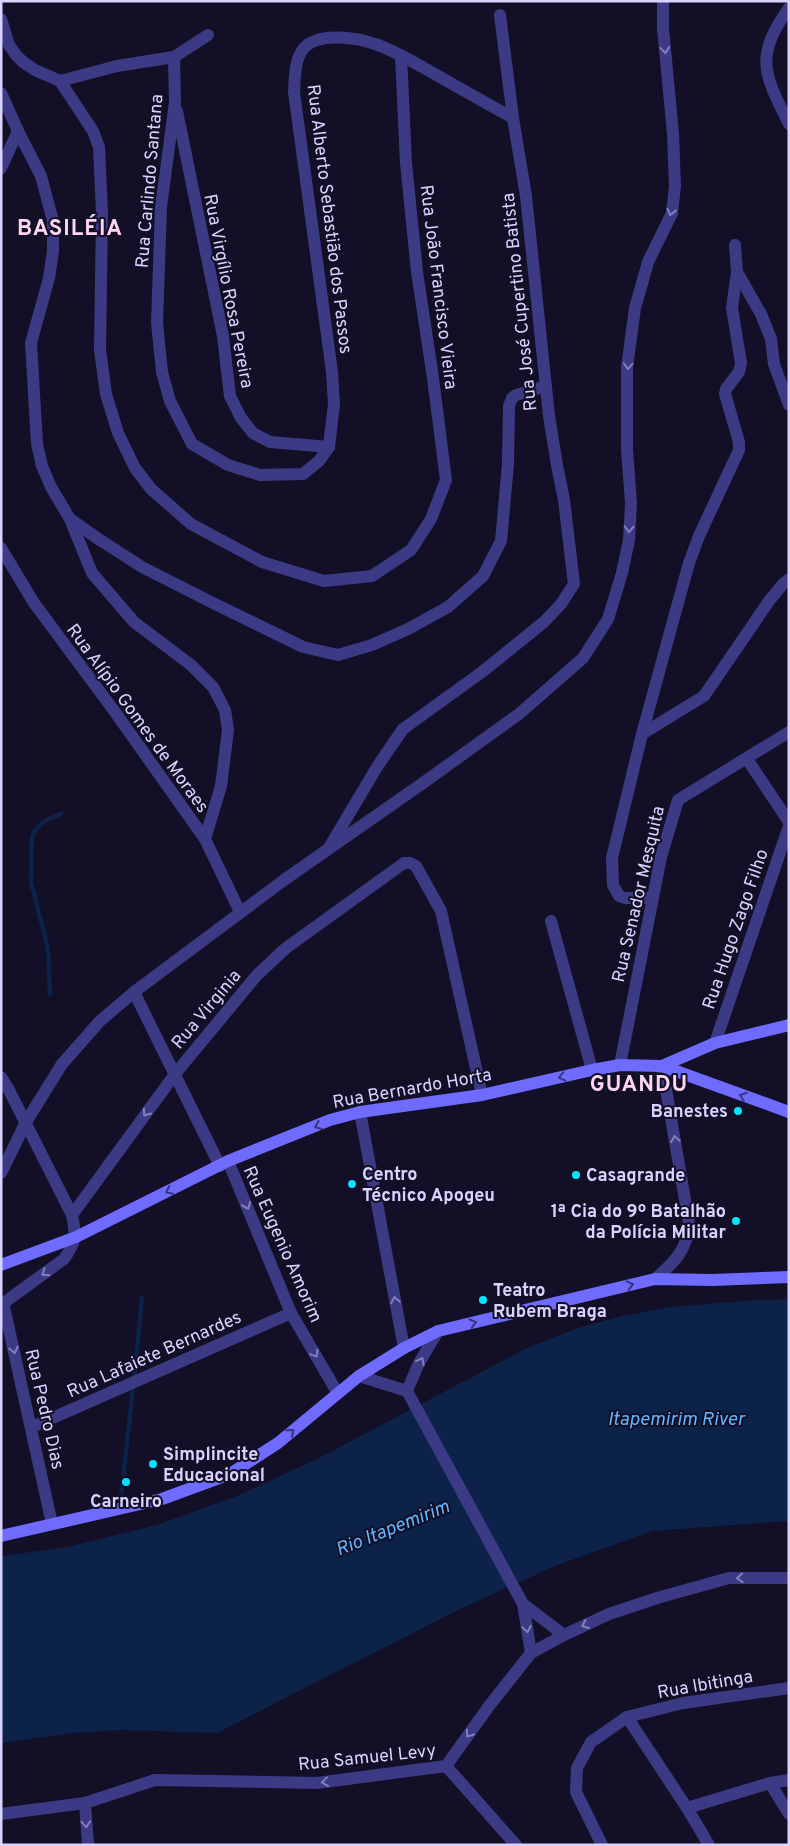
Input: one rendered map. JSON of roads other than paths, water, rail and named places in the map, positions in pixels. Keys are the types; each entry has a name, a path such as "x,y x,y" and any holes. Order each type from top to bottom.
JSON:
{"main road":[{"path":"662,1066 715,1043 789,1024"},
{"name":"Rua Bernardo Horta","path":"1,1265 76,1237 224,1164 330,1120 360,1112 482,1095 592,1070 620,1066 662,1066 789,1112"},
{"path":"1,1536 162,1499 230,1474 278,1443 358,1376 404,1348 438,1331 655,1279 712,1280 789,1277"}],"street":[{"path":"1,1173 26,1122 62,1064 100,1021 134,992 240,912 519,714 582,658 608,619 622,573 629,540 631,503 627,450 627,367 635,308 648,262 672,214 675,186 673,134 663,28 663,1"},
{"path":"789,8 774,29 767,51 766,76 789,124"},
{"name":"Rua José Cupertino Batista","path":"327,850 377,767 403,729 482,672 544,622 561,604 574,584 564,500 556,464 546,386 526,196 513,118 500,15"},
{"path":"1,19 9,45 23,62 60,81 117,66 174,57 208,35"},
{"name":"Rua Alberto Sebastião dos Passos","path":"330,447 334,404 332,372 294,92 298,58 304,48 312,42 337,38 359,39 378,45 401,56 513,118"},
{"name":"Rua João Francisco Vieira","path":"60,81 94,131 99,147 102,213 100,350 106,394 118,433 135,468 151,489 191,524 262,562 324,581 372,576 411,550 431,519 446,480 417,272 406,163 401,56"},
{"name":"Rua Carlindo Santana","path":"174,57 174,102 161,207 157,323 162,372 170,401 192,444 228,465 260,475 303,474 320,460 330,447"},
{"path":"1,93 41,176 53,221 53,251 49,278 31,343 38,451 42,466 51,487 70,518 92,573 108,594 134,622 191,665 213,687 225,710 228,730 221,786 205,839"},
{"name":"Rua Virgílio Rosa Pereira","path":"174,102 223,336 230,396 241,418 253,433 270,442 330,447"},
{"path":"1,168 18,131"},
{"path":"652,898 624,898 616,892 613,885 612,858 642,734 689,563 699,536 739,450 739,442 725,394 726,389 739,372 741,363 732,308 737,272 735,245"},
{"path":"737,272 761,314 770,340 774,364 789,405"},
{"path":"70,518 97,538 142,566 213,603 303,646 338,656 372,645 408,629 448,606 483,576 501,541 508,464 509,406 512,398 546,386"},
{"name":"Rua Alípio Gomes de Moraes","path":"1,548 34,603 115,712 205,839 240,912"},
{"path":"642,734 704,696 769,601 789,579"},
{"name":"Rua Senador Mesquita","path":"620,1066 652,898 661,857 678,800 789,732"},
{"path":"747,759 789,824"},
{"name":"Rua Hugo Zago Filho","path":"715,1043 789,824"},
{"name":"Rua Virginia","path":"72,1215 174,1074 257,975 286,948 404,863 416,866 441,911 482,1095"},
{"path":"551,922 592,1070"},
{"name":"Rua Eugenio Amorim","path":"134,992 174,1074 224,1164 291,1313 337,1392"},
{"path":"655,1279 684,1248 689,1236 662,1066"},
{"path":"1,1077 26,1122 72,1215 76,1237 71,1250 64,1258 2,1303"},
{"path":"360,1112 404,1348"},
{"name":"Rua Pedro Dias","path":"2,1303 32,1427 52,1524"},
{"name":"Rua Lafaiete Bernardes","path":"32,1427 291,1313"},
{"path":"408,1393 419,1363 438,1331"},
{"path":"358,1376 408,1393 522,1602 531,1653"},
{"name":"Rua Samuel Levy","path":"1,1814 85,1803 155,1780 317,1783 446,1766 489,1706 531,1653 609,1614 657,1598 729,1578 789,1578"},
{"path":"522,1602 564,1635"},
{"name":"Rua Ibitinga","path":"627,1717 683,1704 789,1688"},
{"path":"602,1845 576,1792 576,1768 591,1742 627,1717 709,1845"},
{"path":"446,1766 516,1845"},
{"path":"687,1808 789,1780"},
{"path":"770,1784 789,1814"},
{"path":"85,1803 88,1845"}],"water":[{"name":"Itapemirim River","path":"789,1299 789,1521 652,1531 555,1566 460,1609 217,1733 120,1730 74,1733 1,1743 1,1556 67,1547 157,1525 237,1496 317,1459 527,1348 578,1328 622,1316 670,1307"}],"waterway":[{"path":"50,994 48,948 31,882 32,837 40,825 61,814"},
{"path":"134,1380 142,1298"},
{"path":"120,1506 133,1389"}],"place":[{"name":"Banestes","path":"738,1111"},
{"name":"Casagrande","path":"576,1175"},
{"name":"Centro Técnico Apogeu","path":"352,1184"},
{"name":"1ª Cia do 9º Batalhão da Polícia Militar","path":"736,1221"},
{"name":"Teatro Rubem Braga","path":"483,1300"},
{"name":"Simplincite Educacional","path":"153,1464"},
{"name":"Carneiro","path":"126,1482"}],"district":[{"name":"BASILÉIA","path":"70,227"},
{"name":"GUANDU","path":"639,1083"}],"water label":[{"name":"Rio Itapemirim","path":"392,1527"}]}
